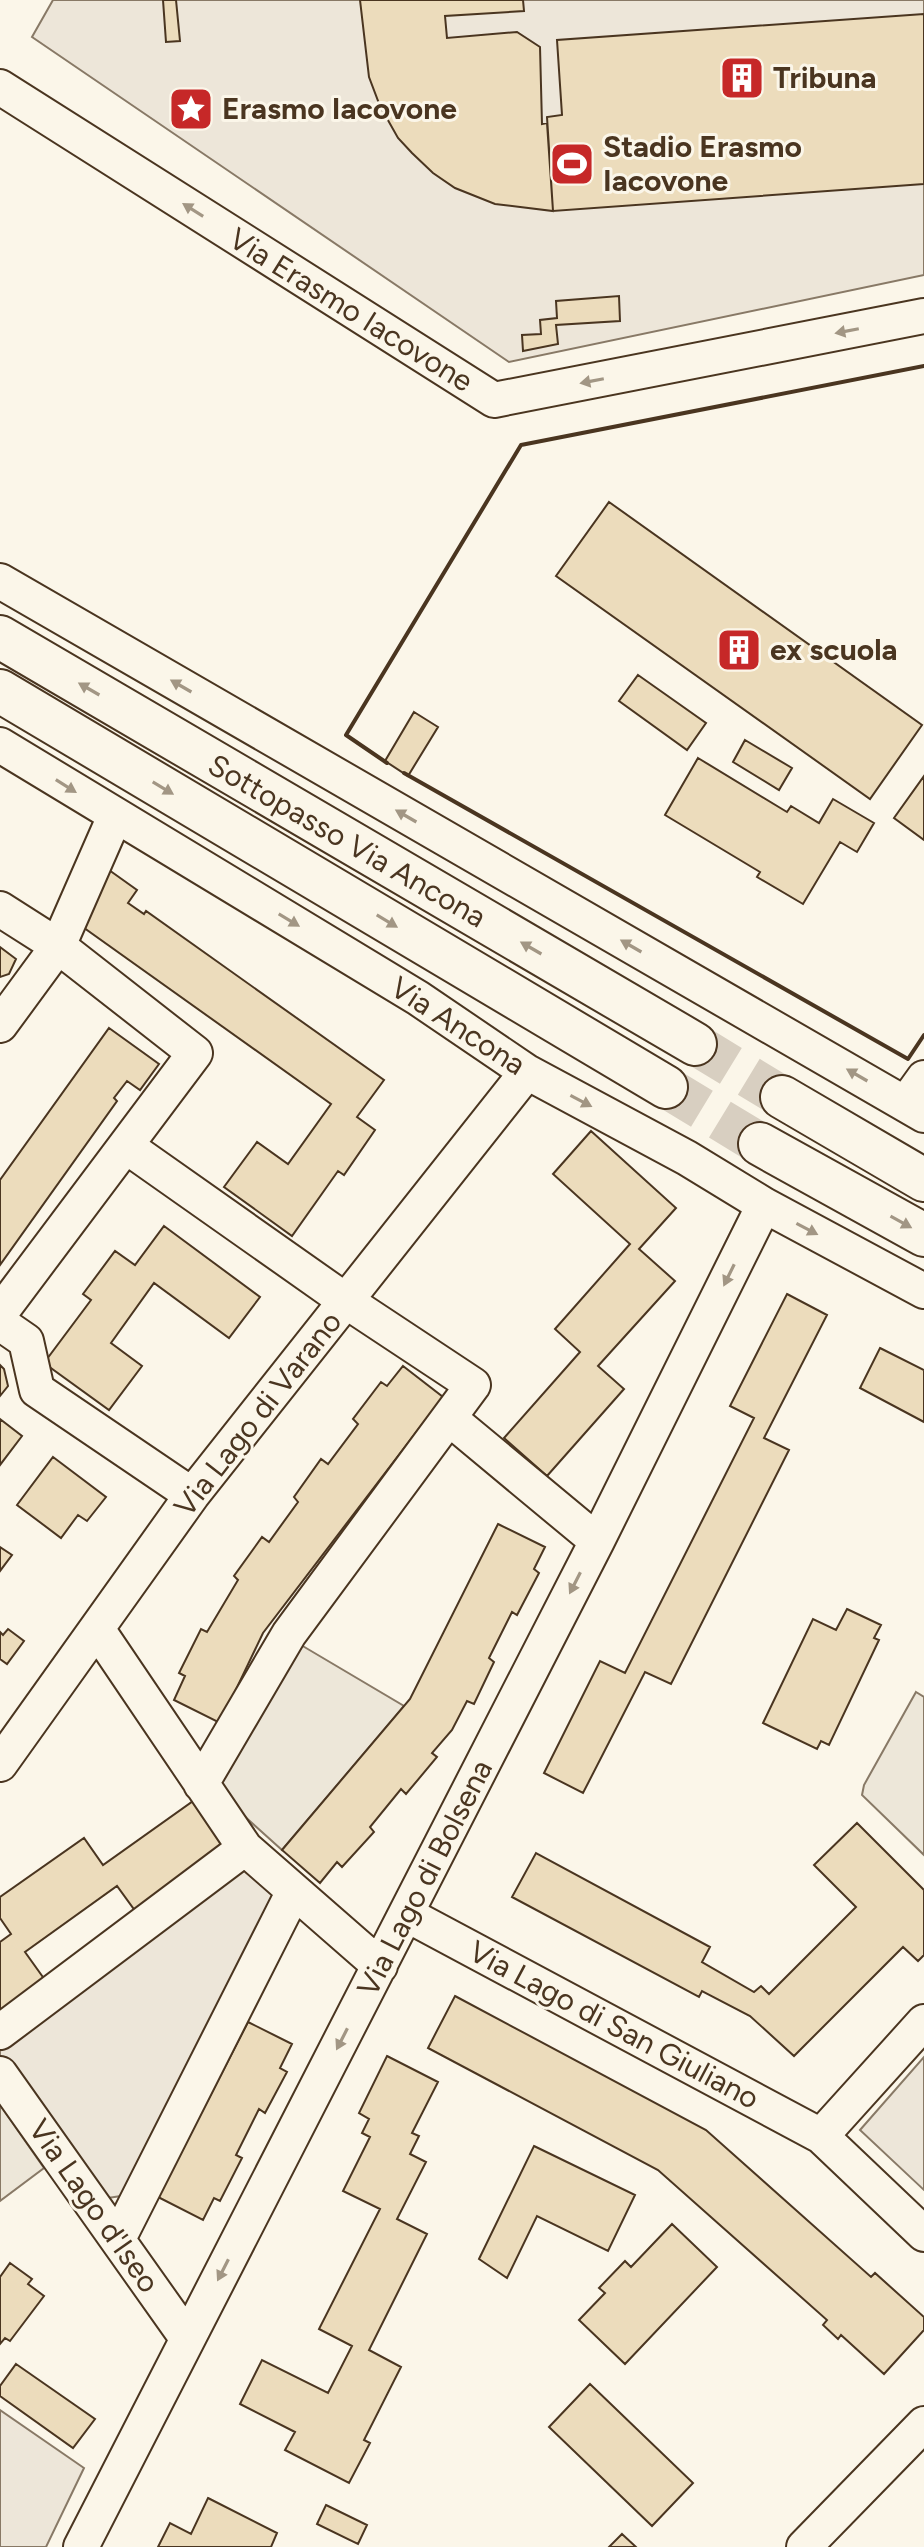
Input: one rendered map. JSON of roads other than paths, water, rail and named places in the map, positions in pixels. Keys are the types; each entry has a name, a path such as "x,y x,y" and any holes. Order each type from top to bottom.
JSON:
{"street":[{"name":"Via Erasmo Iacovone","path":"0,87 494,400 924,316"},
{"path":"0,581 918,1099"},
{"path":"3,639 85,630"},
{"name":"Sottopasso Via Ancona","path":"3,639 695,1044"},
{"name":"Sottopasso Via Ancona","path":"0,691 666,1087"},
{"path":"0,736 0,745"},
{"name":"Via Ancona","path":"0,745 418,998 527,1072 924,1291"},
{"path":"0,1025 58,946 115,816"},
{"path":"0,909 58,946 195,1053 0,1313"},
{"name":"Via Lago di Varano","path":"0,1764 192,1495 527,1072"},
{"path":"782,1097 924,1180"},
{"path":"760,1144 924,1235"},
{"path":"126,1146 346,1301 473,1385 289,1634 201,1784"},
{"name":"Via Lago di Bolsena","path":"81,2547 597,1541 764,1205"},
{"path":"0,1323 26,1341 37,1390 192,1495"},
{"path":"449,1418 597,1541"},
{"path":"97,1629 245,1848 380,1966"},
{"path":"0,2032 245,1848"},
{"path":"118,2239 294,1891"},
{"name":"Via Lago di San Giuliano","path":"406,1914 821,2136 924,2234"},
{"path":"821,2136 924,2022"},
{"name":"Via Lago d'Iseo","path":"0,2074 187,2338"},
{"path":"804,2547 924,2424"}],"tunnel":[{"path":"695,1044 782,1097"},
{"path":"666,1087 760,1144"}],"place":[{"name":"Tribuna","path":"742,78"},
{"name":"Erasmo Iacovone","path":"191,109"},
{"name":"Stadio Erasmo Iacovone","path":"572,164"},
{"name":"ex scuola","path":"739,650"}]}
